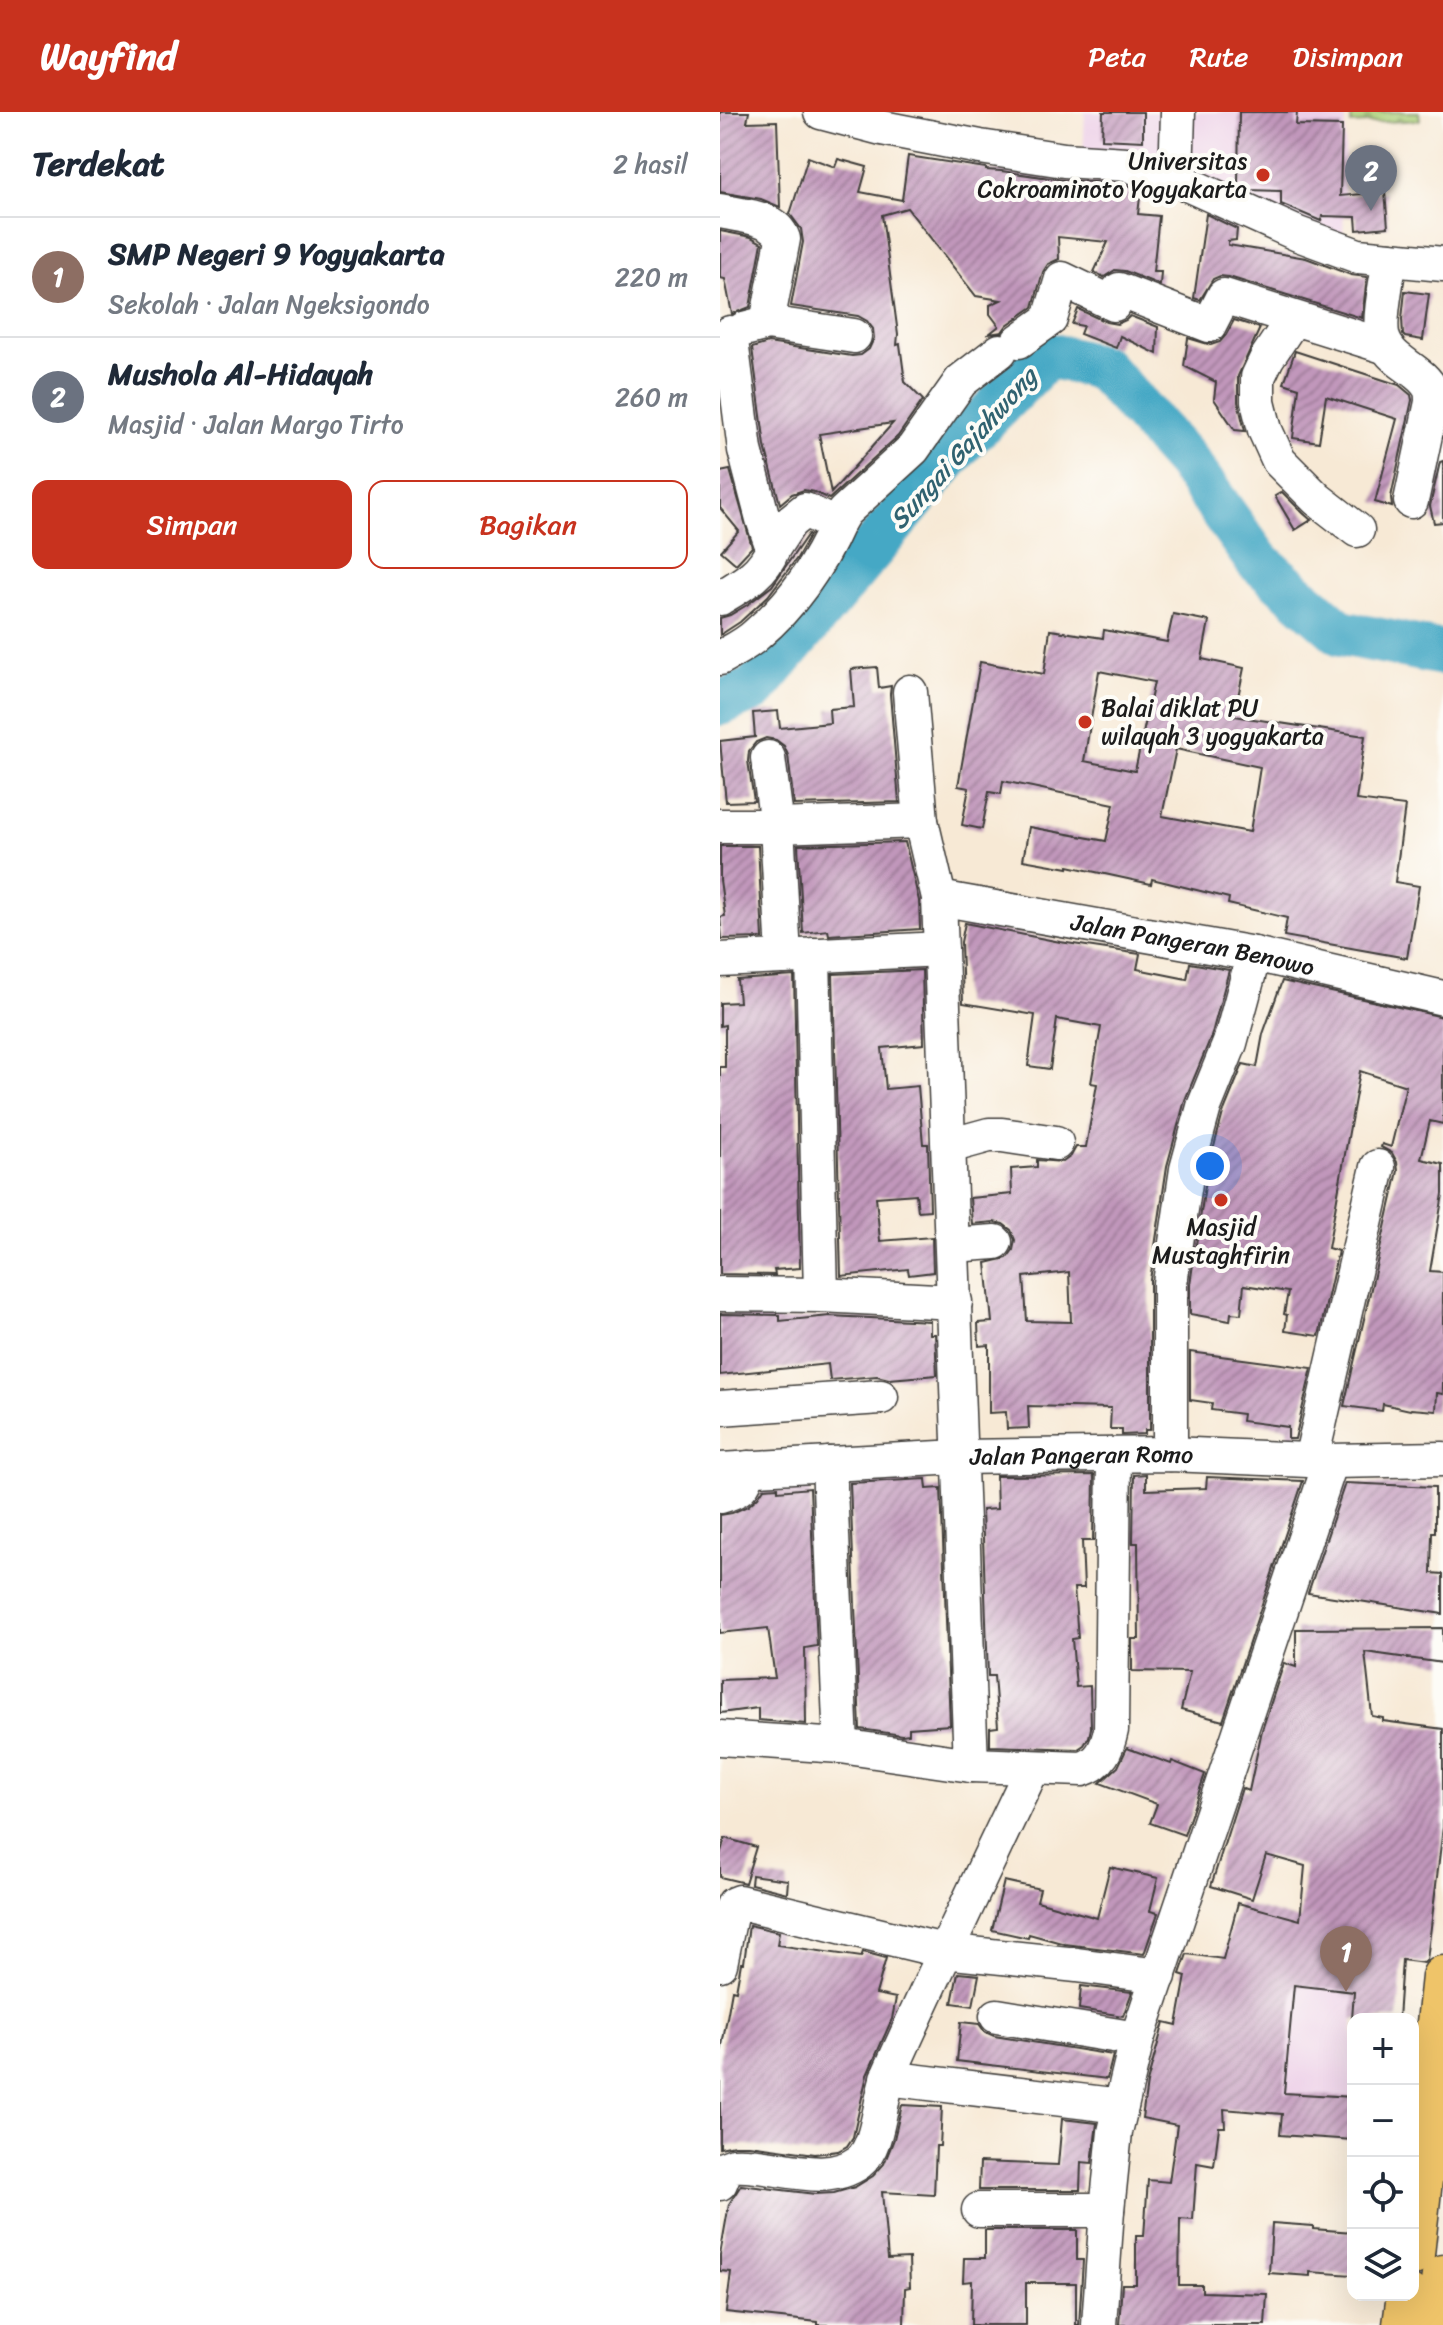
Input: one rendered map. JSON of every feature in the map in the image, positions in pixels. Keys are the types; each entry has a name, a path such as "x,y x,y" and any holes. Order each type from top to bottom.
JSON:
{"main road":[{"path":"1416,2229 1443,1977"},
{"path":"1436,2325 1443,2276"},
{"path":"1404,2325 1407,2301"}],"street":[{"path":"821,112 882,128 980,147 1064,160 1126,164 1176,179 1298,234 1358,256 1443,264"},
{"path":"1176,179 1178,112"},
{"path":"720,211 768,222 780,230 783,239 767,323"},
{"path":"1390,259 1382,335 1387,347 1400,362 1423,379 1430,389 1432,402 1411,501"},
{"path":"720,658 756,636 794,597 824,554 844,512 913,449 961,381 1050,319 1062,279 1114,304 1119,290 1209,325 1224,296 1387,347"},
{"path":"1293,319 1258,377 1258,402 1265,430 1279,461 1317,499 1357,530"},
{"path":"773,548 745,450 725,334 767,323 854,336"},
{"path":"720,598 743,585 767,563 790,522 805,510 831,523 838,522"},
{"path":"910,692 921,821 939,898 971,1765"},
{"path":"768,758 799,956 821,1295"},
{"path":"720,826 921,821"},
{"name":"Jalan Pangeran Benowo","path":"939,898 1254,954 1443,998"},
{"path":"720,960 941,949"},
{"path":"1170,1454 1170,1283 1187,1169 1204,1107 1230,1043 1254,954"},
{"path":"949,1146 989,1135 1056,1143"},
{"path":"1099,2325 1115,2132 1137,2039 1321,1460 1378,1167"},
{"path":"953,1245 995,1242"},
{"path":"720,1294 821,1295 955,1302"},
{"path":"720,1408 881,1397"},
{"name":"Jalan Pangeran Romo","path":"734,1469 958,1457 1170,1454 1321,1460 1443,1459"},
{"path":"720,1738 841,1746 971,1765 1082,1769 1094,1765 1108,1743 1111,1730 1114,1455"},
{"path":"829,1464 841,1746"},
{"path":"720,1496 743,1485 747,1479 734,1469"},
{"path":"720,2183 726,2168 734,2165 831,2173 859,2161 872,2143 887,2078 1032,1769"},
{"path":"720,1964 731,1911 734,1904 739,1902 944,1951 1159,1976"},
{"path":"997,2016 1137,2039"},
{"path":"887,2078 1121,2106"},
{"path":"979,2210 1107,2210"}],"shaded area":[{"name":"Universitas Cokroaminoto Yogyakarta","path":"1085,112 1346,112 1343,247 1083,156"},
{"path":"1307,1847 1410,1855 1398,2013 1347,2013 1347,2140 1280,2135 1282,2114 1228,2109 1293,1995"}],"green space":[{"path":"1352,112 1419,112 1420,120 1351,124"}],"building":[{"path":"720,112 749,112 747,122 777,121 780,207 761,199 720,192"},
{"path":"1103,112 1143,112 1143,141 1102,139"},
{"path":"1239,112 1297,112 1296,125 1342,126 1340,196 1385,192 1388,227 1357,230 1356,217 1322,216 1321,221 1281,204 1281,191 1248,190 1238,185"},
{"path":"908,156 986,170 1122,184 1141,189 1138,214 1159,216 1153,272 1161,272 1160,285 1125,271 1115,270 1104,277 1094,272 1108,242 1058,237 1059,259 1048,264 1043,272 1033,307 1002,332 989,334 999,326 990,314 990,305 1001,300 976,296 907,208 882,215 897,345 900,344 905,382 923,400 898,436 829,499 804,490 792,494 780,504 765,446 752,348 768,343 852,356 861,355 869,349 874,338 873,329 858,316 791,306 803,242 801,229 790,214 808,157 835,167 838,159 867,167 860,192 902,200","holes":["893,423 831,493 819,434"]},
{"path":"1206,214 1237,229 1236,240 1228,241 1228,245 1306,258 1351,275 1367,277 1362,318 1229,277 1213,279 1200,300 1194,298"},
{"path":"720,231 751,237 762,243 750,307 732,314 725,279 720,278"},
{"path":"1405,291 1429,294 1423,340 1403,335"},
{"path":"1078,309 1106,322 1117,324 1130,316 1158,327 1157,354 1120,336 1116,348 1080,334 1083,326 1072,324"},
{"path":"1234,320 1260,328 1238,376 1238,402 1245,431 1235,430 1214,399 1216,382 1184,366 1188,338 1211,345 1220,342"},
{"path":"1295,351 1399,385 1411,395 1391,497 1392,507 1375,502 1397,419 1326,396 1319,442 1293,438 1299,388 1284,383"},
{"path":"1443,461 1443,522 1434,523 1430,506 1440,462"},
{"path":"730,470 752,547 736,564 721,551 739,531 720,508 720,472"},
{"path":"1282,492 1311,520 1295,530 1275,496"},
{"path":"808,534 797,558 768,596 740,622 720,635 720,618 747,605 772,586"},
{"path":"1173,614 1209,621 1202,659 1244,668 1234,716 1365,736 1356,800 1405,806 1395,882 1419,886 1407,958 1284,936 1287,918 1228,904 1229,898 1152,879 1151,884 1023,860 1029,827 1106,841 1114,804 1003,781 1001,794 989,792 982,829 962,825 969,788 958,786 980,662 1044,674 1050,630 1103,638 1104,630 1167,642","holes":["1099,671 1154,682 1135,771 1084,761","1176,749 1260,767 1250,832 1162,816"]},
{"path":"877,667 879,688 891,686 899,802 794,805 788,755 784,746 766,738 756,742 749,751 754,801 726,802 720,741 755,737 753,713 778,711 780,728 830,723 829,709 854,707 851,669"},
{"path":"905,842 919,901 920,929 829,935 828,930 803,933 798,845"},
{"path":"720,846 758,846 763,938 722,939 720,917 725,916 720,880"},
{"path":"965,923 1140,954 1137,969 1187,979 1190,963 1229,970 1211,1037 1185,1100 1167,1166 1150,1280 1150,1430 1145,1430 1145,1434 1122,1435 1122,1429 1110,1429 1111,1408 1028,1406 1029,1428 1007,1429 1006,1412 989,1413 989,1345 979,1346 978,1323 992,1322 986,1263 1007,1258 1015,1240 1011,1230 1003,1224 972,1224 970,1198 1012,1194 1011,1169 1037,1167 1037,1160 1063,1162 1076,1147 1086,1147 1097,1084 1091,1083 1101,1027 1057,1019 1050,1069 1028,1066 1035,1015 963,1003 961,942","holes":["1069,1272 1071,1322 1027,1321 1024,1277"]},
{"path":"922,970 924,1044 882,1048 886,1089 918,1086 923,1144 928,1144 930,1210 918,1211 916,1194 876,1197 880,1241 932,1237 933,1272 909,1275 908,1269 841,1276 833,974"},
{"path":"794,976 800,1268 774,1270 775,1275 720,1274 720,1067 725,1067 725,1025 720,1026 720,1003 739,1002 737,980"},
{"path":"1282,981 1443,1017 1443,1124 1430,1121 1421,1159 1443,1164 1443,1194 1430,1271 1443,1272 1443,1394 1437,1393 1436,1411 1410,1410 1383,1404 1382,1411 1344,1406 1398,1171 1392,1153 1381,1147 1382,1144 1391,1147 1406,1086 1360,1071 1328,1248 1338,1251 1319,1336 1285,1331 1288,1292 1244,1285 1241,1314 1231,1313 1230,1321 1190,1314 1190,1284 1207,1173 1223,1113 1243,1064 1257,1067 1263,1034"},
{"path":"720,1314 780,1315 780,1321 830,1316 930,1321 930,1334 935,1334 937,1375 830,1380 828,1364 720,1375"},
{"path":"1190,1352 1312,1368 1295,1439 1288,1439 1288,1427 1242,1421 1243,1414 1211,1410 1212,1403 1190,1400"},
{"path":"1146,1474 1146,1490 1206,1488 1207,1477 1303,1481 1223,1721 1181,1710 1190,1672 1132,1671 1132,1639 1139,1639 1138,1543 1133,1543 1134,1475"},
{"path":"1094,1475 1093,1541 1082,1541 1084,1588 1074,1588 1078,1638 1072,1639 1076,1687 1090,1686 1089,1737 1078,1749 990,1746 990,1728 998,1727 994,1676 988,1676 982,1510 997,1509 996,1476"},
{"path":"926,1479 927,1489 941,1488 950,1725 909,1728 909,1734 902,1735 860,1729 850,1483"},
{"path":"1345,1483 1435,1487 1431,1573 1443,1574 1443,1614 1308,1593"},
{"path":"778,1487 778,1491 810,1488 817,1646 805,1648 806,1724 758,1720 758,1708 720,1713 720,1680 775,1678 768,1628 720,1633 720,1515 748,1506 764,1488"},
{"path":"1443,1628 1443,1663 1365,1652 1372,1716 1383,1718 1383,1721 1443,1729 1443,1827 1427,1960 1424,1963 1402,1960 1398,2013 1352,2013 1354,1992 1294,1985 1284,2093 1347,2097 1347,2140 1280,2135 1282,2114 1224,2109 1225,2127 1219,2127 1214,2166 1197,2163 1193,2220 1180,2219 1179,2285 1202,2285 1202,2292 1267,2294 1265,2325 1119,2325 1122,2284 1136,2284 1136,2236 1144,2236 1148,2180 1169,2182 1177,2125 1142,2118 1147,2083 1164,2022 1177,2025 1186,1976 1180,1974 1187,1954 1223,1959 1238,1903 1300,1920 1305,1866 1266,1855 1252,1899 1211,1886 1242,1788 1249,1791 1262,1730 1284,1663 1296,1667 1296,1629"},
{"path":"1127,1748 1205,1774 1184,1835 1150,1823 1157,1804 1100,1783 1118,1767"},
{"path":"725,1838 756,1847 745,1883 720,1877 720,1855"},
{"path":"1110,1867 1158,1878 1150,1911 1158,1913 1144,1954 1065,1944 1029,1934 1028,1938 992,1930 1004,1881 1040,1889 1037,1901 1097,1918"},
{"path":"752,1875 788,1880 787,1893 751,1884"},
{"path":"749,1925 779,1932 777,1945 861,1957 863,1952 886,1958 876,1994 896,1998 892,2019 867,2075 853,2137 847,2146 838,2151 815,2154 749,2145 720,2148 720,2057 732,1990 736,1991 741,1963 744,1963"},
{"path":"958,1973 979,1975 973,2006 952,2003"},
{"path":"1081,1986 1132,1992 1123,2016 1079,2009"},
{"path":"961,2022 979,2024 985,2032 994,2036 1113,2055 1107,2079 957,2061"},
{"path":"902,2105 942,2107 940,2146 936,2146 934,2195 882,2192 888,2259 909,2258 910,2287 905,2288 904,2325 818,2325 818,2322 726,2312 731,2272 720,2271 720,2255 729,2204 741,2185 815,2194 855,2187 873,2176 884,2164"},
{"path":"1062,2119 1097,2123 1092,2163 1081,2162 1080,2190 979,2190 980,2162 1058,2165"},
{"path":"1272,2223 1347,2232 1347,2275 1269,2273"},
{"path":"985,2230 1077,2230 1077,2260 1083,2260 1079,2325 1076,2325 1076,2283 1026,2283 1026,2325 971,2325 972,2281 963,2282 964,2258 985,2258"}],"waterway":[{"name":"Sungai Gajahwong","path":"720,703 754,689 961,443 1048,355 1102,368 1186,461 1257,560 1341,633 1443,653"}],"place":[{"name":"Universitas Cokroaminoto Yogyakarta","path":"1263,175"},
{"name":"Mushola Al-Hidayah","path":"1371,211"},
{"name":"Balai diklat PU wilayah 3 yogyakarta","path":"1085,722"},
{"name":"Masjid Mustaghfirin","path":"1221,1200"},
{"name":"SMP Negeri 9 Yogyakarta","path":"1346,1992"}]}
